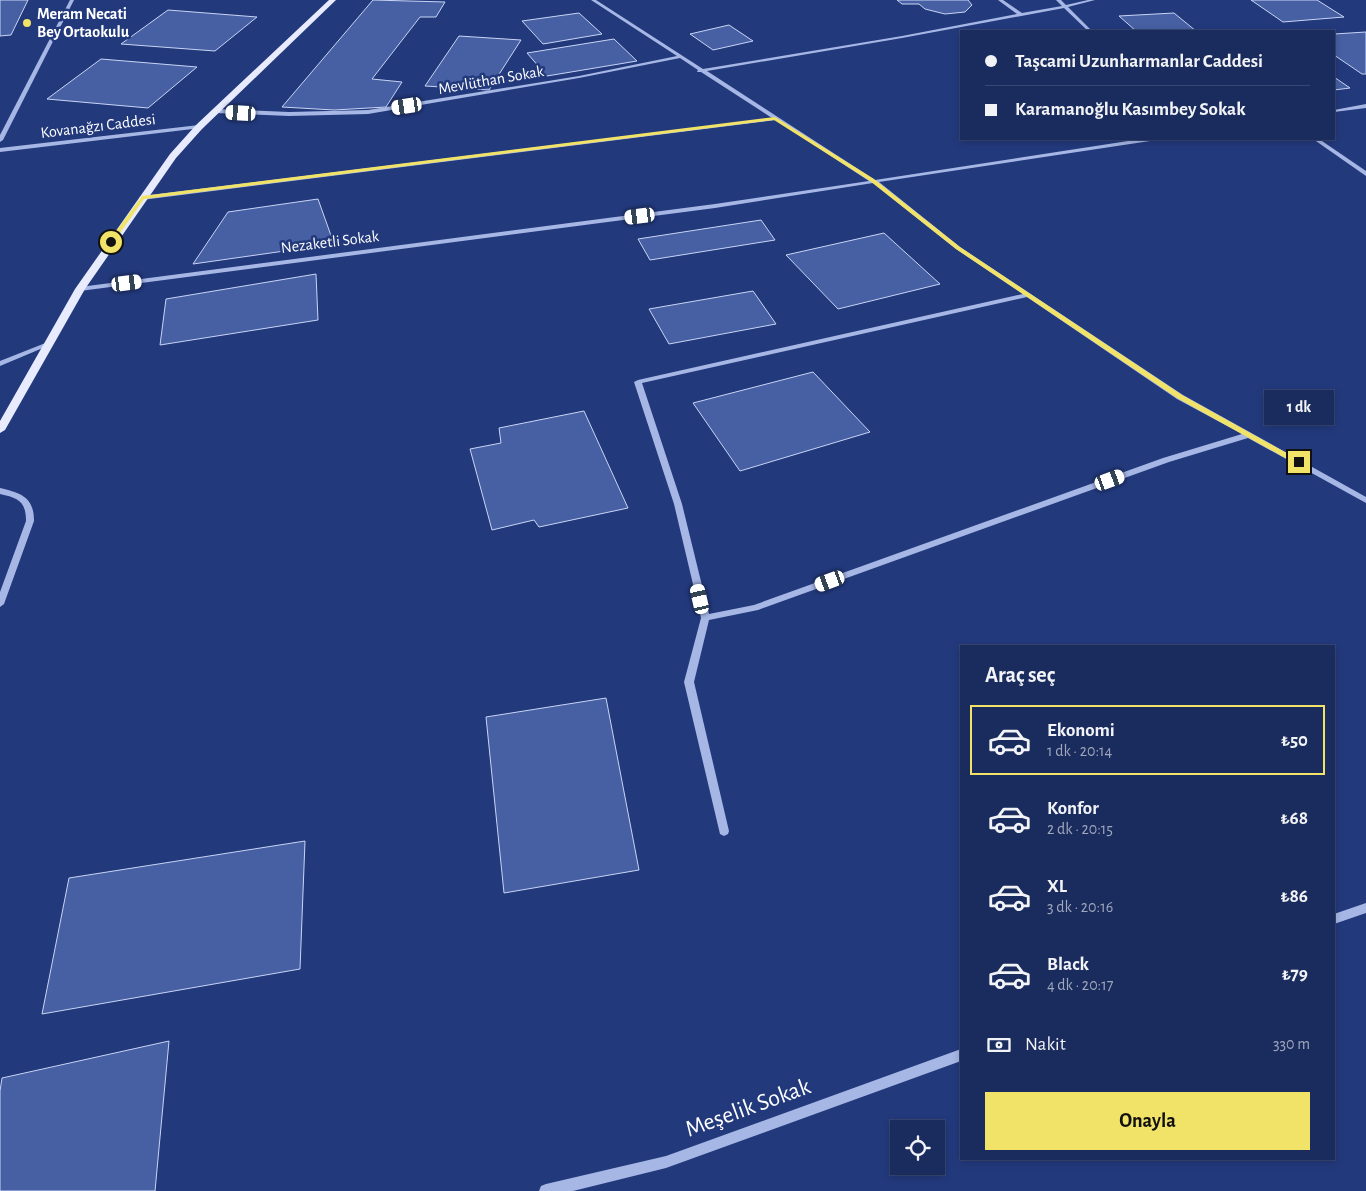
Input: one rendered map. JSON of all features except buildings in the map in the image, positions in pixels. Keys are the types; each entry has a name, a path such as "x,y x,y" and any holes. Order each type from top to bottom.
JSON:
{"main road":[{"path":"0,430 80,289 173,156 199,127 333,0"}],"street":[{"path":"0,140 72,0"},
{"path":"593,0 699,71 872,180 958,248 1180,397 1366,500"},
{"path":"1000,0 1021,15"},
{"path":"1058,0 1089,30"},
{"path":"699,71 1021,15 1092,0"},
{"name":"Mevlüthan Sokak","path":"216,111 289,114 368,112 570,79 679,57"},
{"path":"1335,111 1366,106"},
{"path":"142,198 775,119"},
{"name":"Kovanağzı Caddesi","path":"0,150 199,127"},
{"name":"Nezaketli Sokak","path":"80,289 715,206 872,180 1143,140"},
{"path":"1317,140 1366,174"},
{"path":"724,831 689,682 705,618 678,504 638,382 1029,296"},
{"path":"0,364 48,344"},
{"path":"705,618 755,608 1166,460 1248,435"},
{"path":"0,491 17,495 27,501 31,511 30,521 0,604"},
{"path":"1335,919 1366,908"},
{"name":"Meşelik Sokak","path":"546,1191 666,1162 960,1055"}],"place":[{"name":"Meram Necati Bey Ortaokulu","path":"27,23"}],"route":[{"path":"111,242 142,198 775,119 872,180 958,248 1180,397 1299,462"}]}
